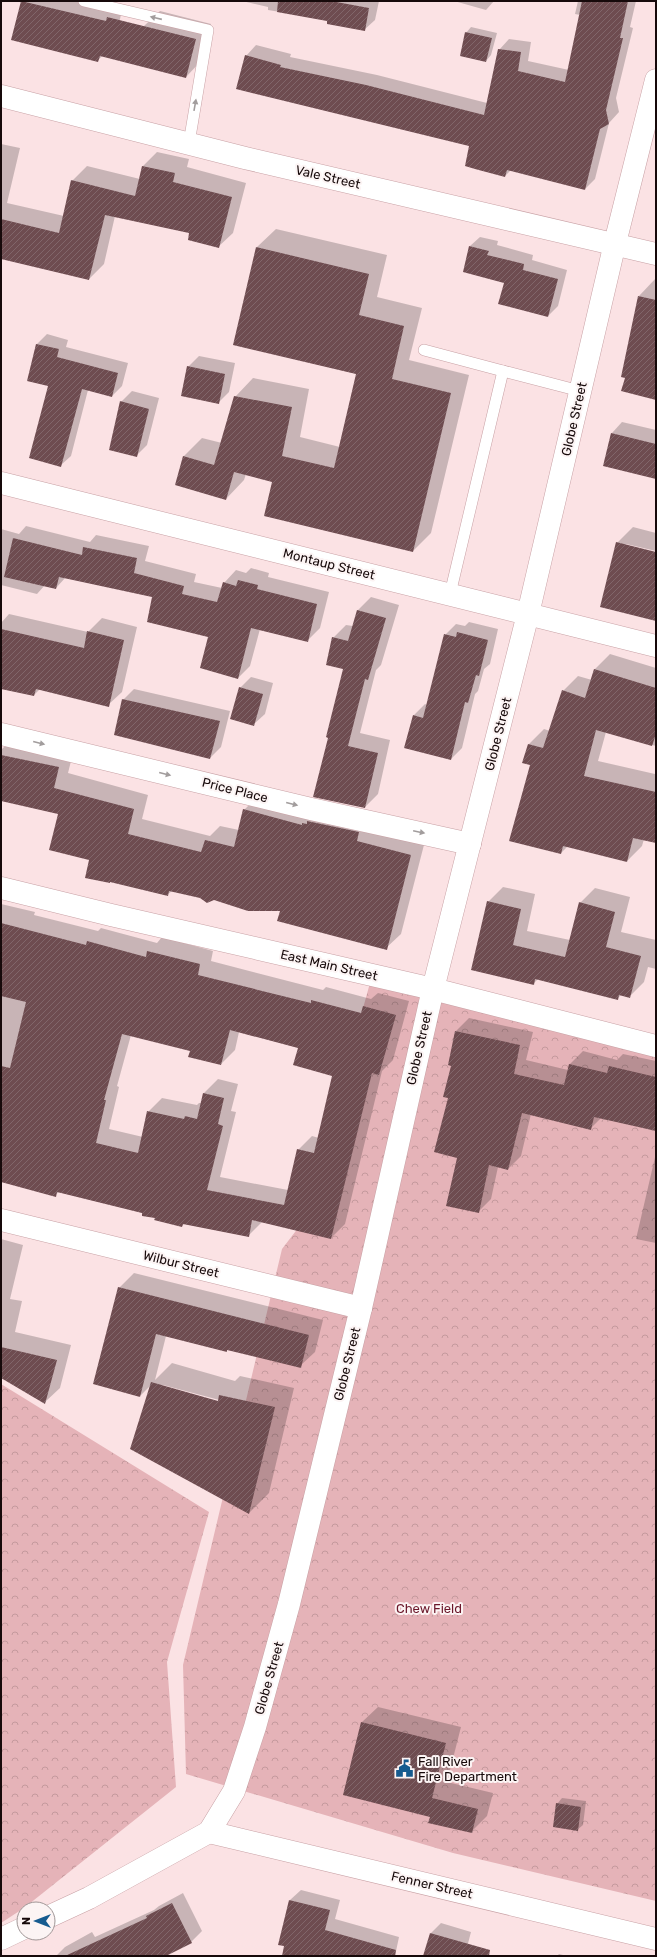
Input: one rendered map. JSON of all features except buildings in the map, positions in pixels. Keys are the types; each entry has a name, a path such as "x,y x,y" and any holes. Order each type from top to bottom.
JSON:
{"street":[{"name":"Globe Street","path":"56,1913 89,1898 209,1832 234,1791 255,1727 289,1604 361,1308 433,989 528,614 615,243 656,80"},
{"name":"Vale Street","path":"1,96 188,143 615,243 656,254"},
{"name":"Montaup Street","path":"1,483 656,646"},
{"name":"Price Place","path":"1,734 312,809 470,844"},
{"name":"East Main Street","path":"1,888 111,916 433,989 656,1046"},
{"name":"Wilbur Street","path":"1,1220 361,1308"},
{"name":"Fenner Street","path":"209,1832 656,1939"},
{"path":"1,1939 16,1932"}],"lane":[{"path":"84,1 208,30 188,143"},
{"path":"424,350 580,391"},
{"path":"450,594 503,371"}],"green space":[{"name":"Chew Field","path":"373,972 656,1044 656,1901 453,1853 186,1774 183,1665 282,1249 305,1219"},
{"path":"1,1384 209,1512 167,1662 176,1787 33,1901 16,1901 16,1913 1,1923"}],"place":[{"name":"Fall River Fire Department","path":"405,1768"}]}
